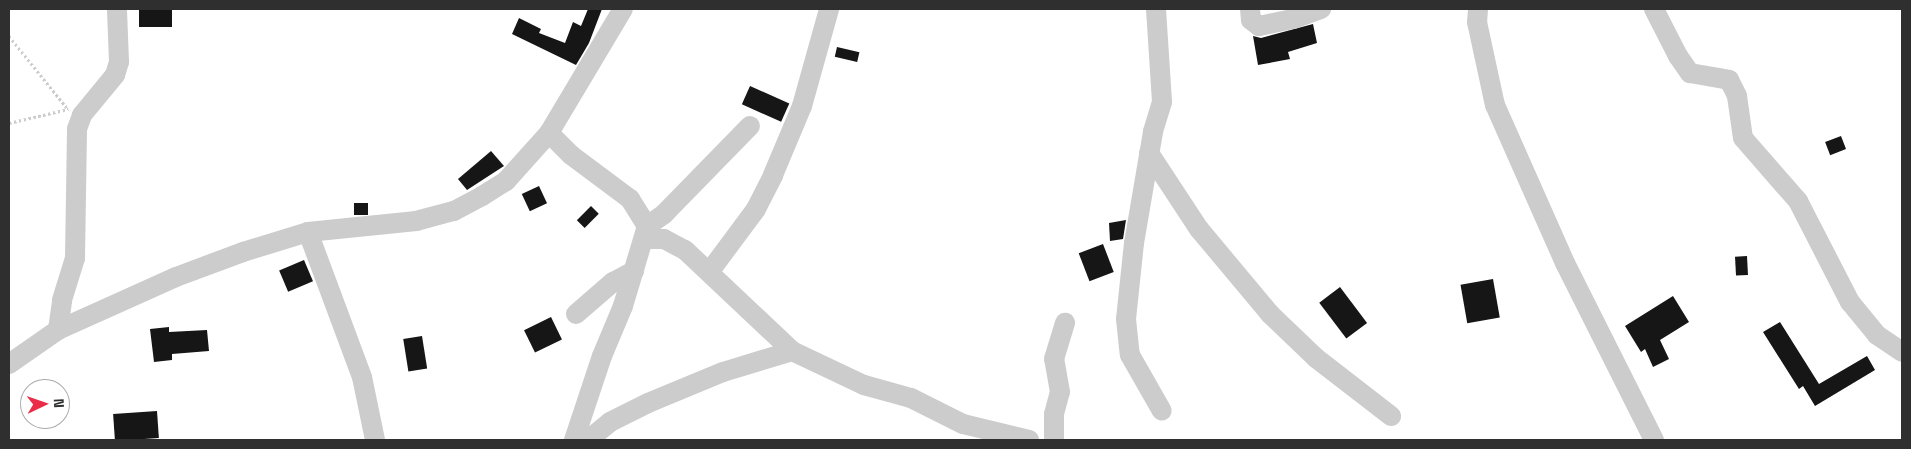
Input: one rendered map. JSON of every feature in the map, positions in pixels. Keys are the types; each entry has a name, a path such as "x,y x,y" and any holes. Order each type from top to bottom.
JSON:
{"street":[{"path":"58,330 62,300 75,258 78,108 115,75 119,62 118,9"},
{"path":"9,364 58,330 176,277 308,232 416,221 454,211 506,181 549,133 623,9"},
{"path":"710,271 756,209 773,175 802,106 829,9"},
{"path":"1156,9 1162,102 1150,153 1134,243 1127,339 1130,355 1162,411"},
{"path":"1250,9 1251,20 1259,26 1293,19 1321,9"},
{"path":"1478,9 1477,22 1495,105 1565,263 1654,440"},
{"path":"1654,9 1678,56 1690,73 1729,80 1737,96 1743,138 1798,201 1850,302 1877,335 1902,352"},
{"path":"574,440 646,233 750,126"},
{"path":"549,133 578,160 630,199 646,233 675,243 710,271 792,351 864,385 912,398 962,424 1029,440"},
{"path":"1150,153 1199,229 1270,314 1316,358 1391,416"},
{"path":"308,232 362,377 375,440"},
{"path":"576,314 613,282 634,271"},
{"path":"1054,440 1060,392 1054,359 1065,323"},
{"path":"588,440 610,422 648,403 723,372 792,351"}],"path":[{"path":"9,36 78,108"},
{"path":"9,123 78,108"}],"building":[{"path":"139,9 172,9 172,27 139,27"},
{"path":"588,9 602,9 589,43 576,65 512,34 519,18 541,29 539,33 565,43 573,22 581,26"},
{"path":"1313,24 1317,43 1288,52 1290,59 1258,65 1253,36 1261,38"},
{"path":"837,47 859,52 857,62 835,57"},
{"path":"750,86 789,103 781,122 742,104"},
{"path":"1841,136 1846,149 1830,155 1825,142"},
{"path":"491,151 504,166 467,190 458,179"},
{"path":"539,186 547,203 530,211 522,194"},
{"path":"354,203 368,203 368,215 354,215"},
{"path":"591,206 599,214 585,228 577,220"},
{"path":"1126,220 1123,239 1110,241 1109,223"},
{"path":"1103,244 1114,272 1089,281 1079,253"},
{"path":"1747,256 1748,275 1736,276 1735,257"},
{"path":"304,260 313,281 288,292 279,271"},
{"path":"1493,279 1500,317 1467,323 1461,285"},
{"path":"1340,287 1367,323 1346,339 1319,303"},
{"path":"1673,296 1689,322 1660,340 1669,359 1653,367 1645,349 1641,352 1625,326"},
{"path":"551,317 562,339 535,353 524,330"},
{"path":"1780,322 1819,384 1867,356 1875,370 1815,406 1803,386 1799,389 1763,332"},
{"path":"169,327 169,332 207,330 209,351 172,354 172,360 154,362 150,329"},
{"path":"422,336 427,369 408,372 403,339"},
{"path":"157,411 159,438 115,440 113,414"}]}
